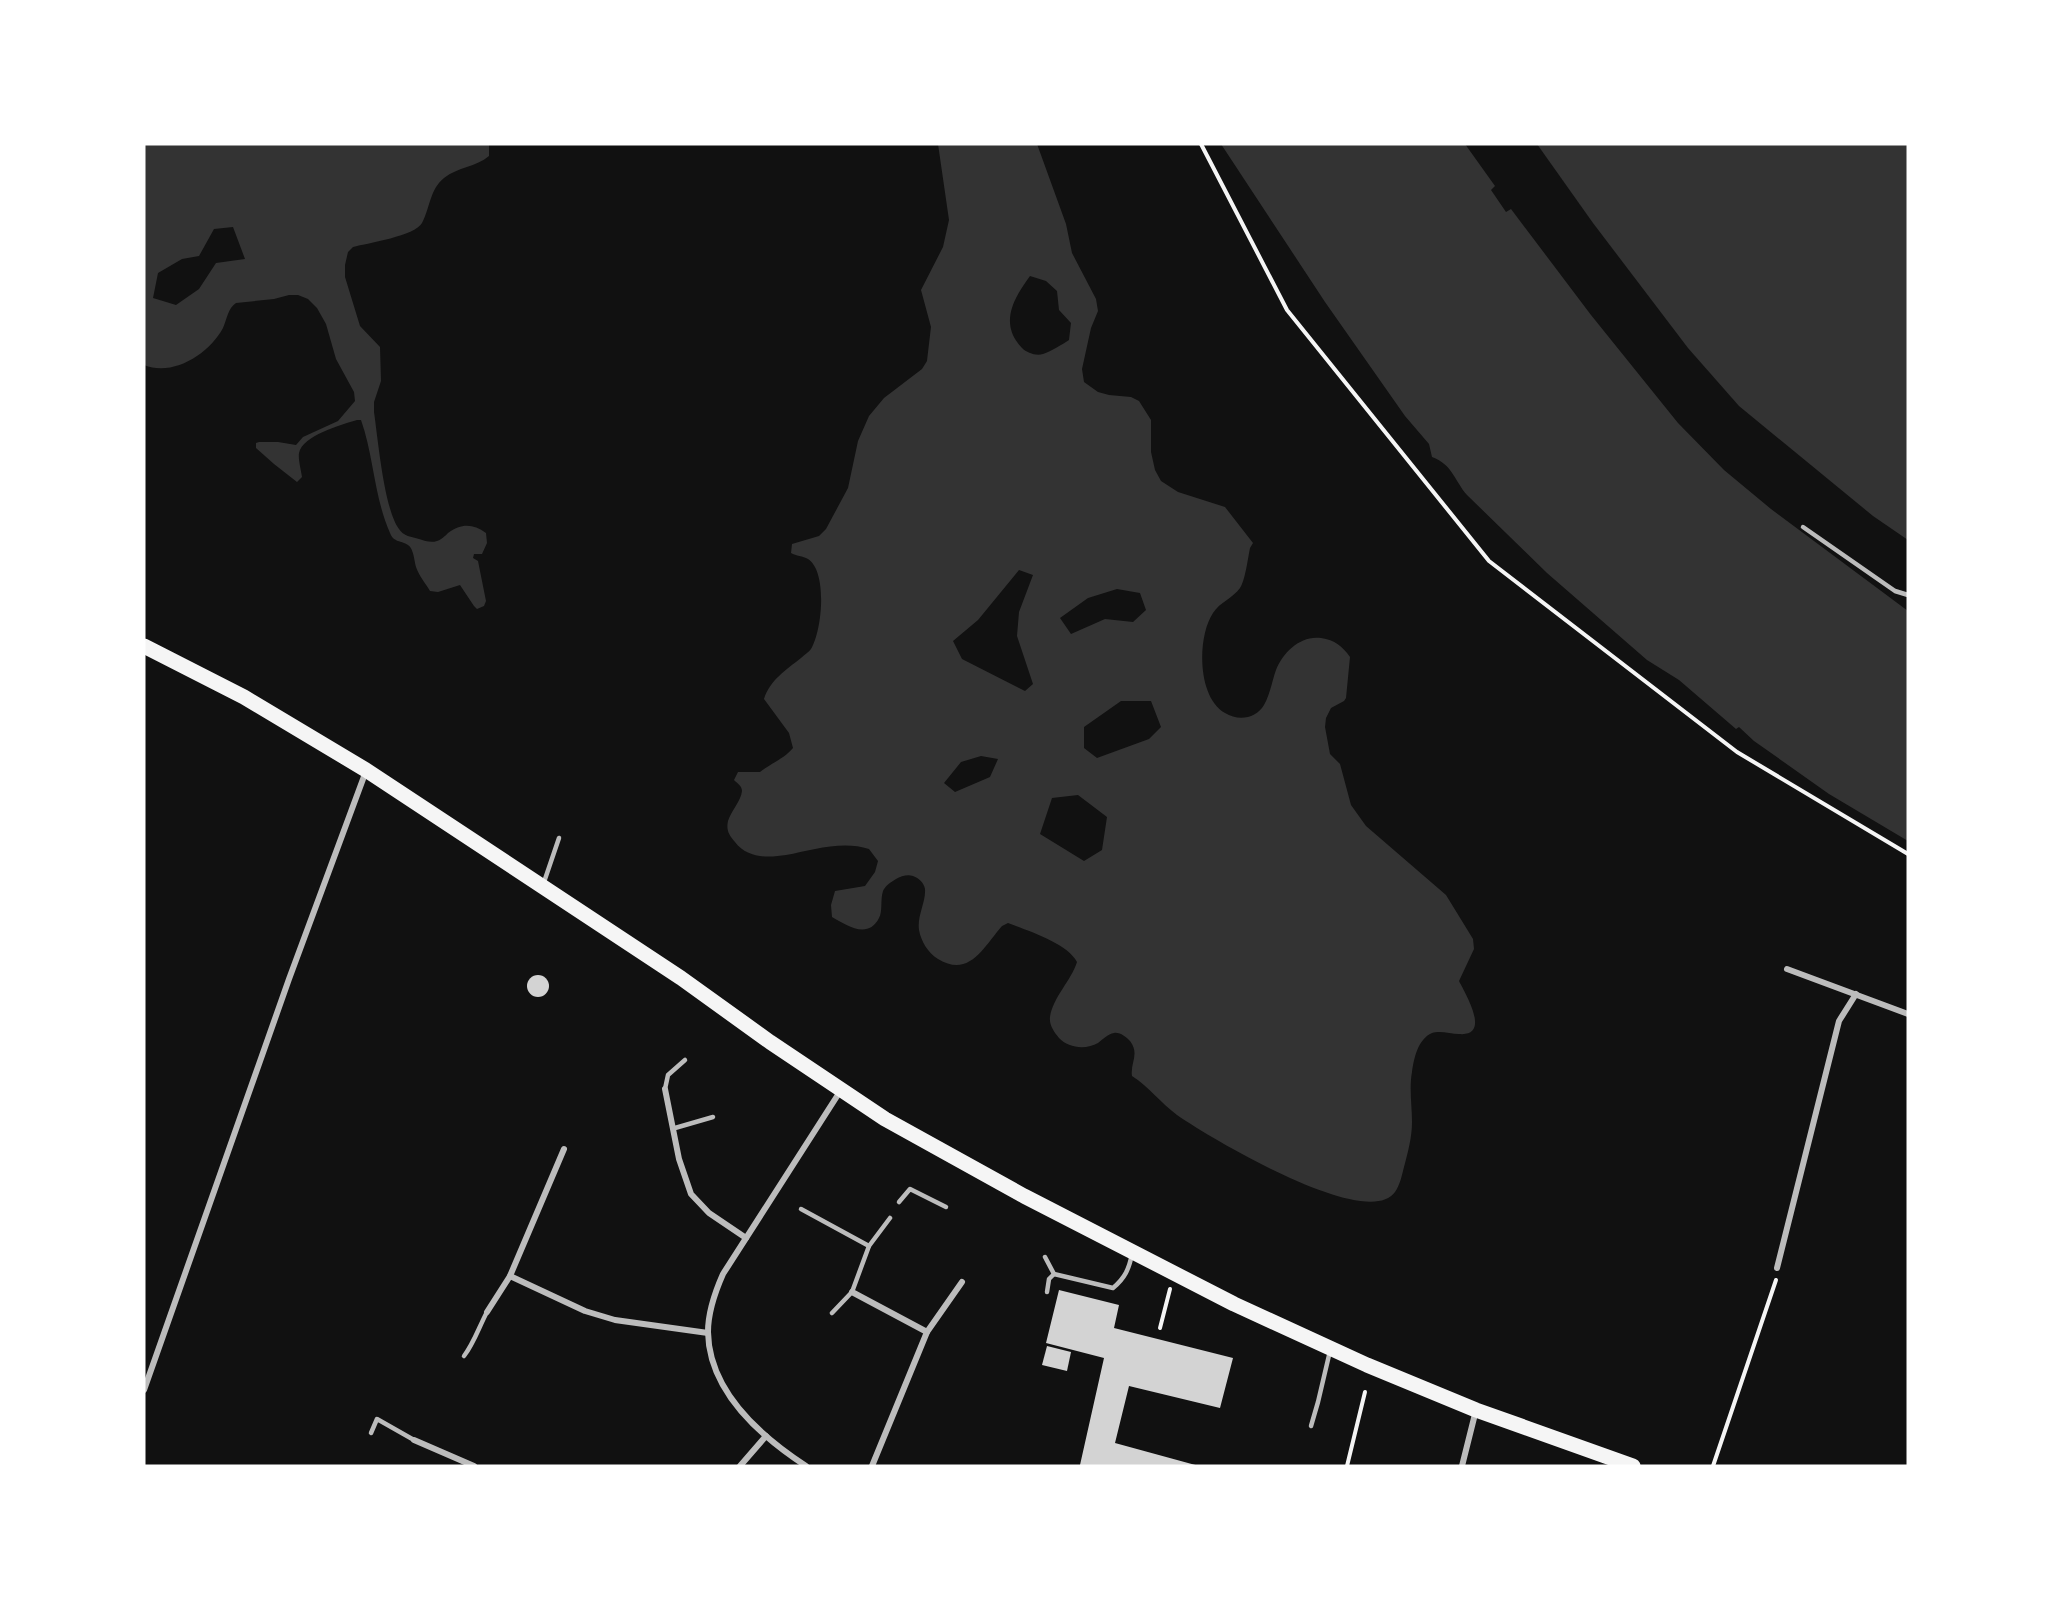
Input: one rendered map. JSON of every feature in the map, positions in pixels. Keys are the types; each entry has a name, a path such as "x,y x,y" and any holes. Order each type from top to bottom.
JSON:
{"main road":[{"path":"144,646 244,698 366,770 690,984 770,1042 885,1119 1024,1196 1234,1304 1330,1348 1476,1410 1633,1466"}],"street":[{"path":"144,1390 285,990 366,770"},
{"path":"1787,969 1908,1014"},
{"path":"1777,1268 1839,1022 1856,994"},
{"path":"665,1089 675,1128 679,1159 691,1194 709,1213 746,1238"},
{"path":"806,1466 766,1436 732,1401 712,1357 708,1333 714,1295 723,1274 841,1089"},
{"path":"487,1312 510,1276 564,1149"},
{"path":"510,1276 585,1311 615,1320 708,1333"},
{"path":"872,1466 927,1332 962,1282"},
{"path":"852,1292 927,1332"},
{"path":"1462,1466 1476,1410"},
{"path":"740,1466 766,1436"},
{"path":"414,1440 474,1466"}],"lane":[{"path":"1803,527 1894,591 1908,595"},
{"path":"542,887 559,838"},
{"path":"665,1089 668,1075 685,1060"},
{"path":"675,1128 713,1118"},
{"path":"899,1202 910,1189 946,1207"},
{"path":"801,1209 868,1246"},
{"path":"832,1312 852,1292 868,1246 890,1218"},
{"path":"1045,1257 1054,1274 1113,1288 1122,1281 1130,1268 1132,1252"},
{"path":"1047,1292 1049,1280 1054,1274"},
{"path":"464,1356 487,1312"},
{"path":"1311,1426 1330,1348"},
{"path":"371,1433 377,1419 414,1440"}],"path":[{"path":"1201,144 1287,310 1489,561 1737,752 1908,854"},
{"path":"1713,1466 1776,1285 1777,1268"},
{"path":"1160,1328 1171,1285"},
{"path":"1347,1466 1365,1392"}],"shaded area":[{"path":"144,144 489,144 489,156 478,163 449,174 439,182 418,228 401,235 353,247 348,252 345,265 345,277 360,326 380,347 381,381 374,402 374,412 382,473 394,519 403,533 432,542 463,526 472,526 486,533 487,543 482,554 474,554 473,558 478,561 486,601 484,606 477,609 460,585 438,592 430,591 417,570 410,547 392,536 381,505 361,420 333,428 308,441 299,453 302,477 297,482 256,448 256,443 259,442 296,445 303,437 338,421 355,401 354,392 336,359 326,324 317,308 308,299 298,295 289,295 236,303 229,311 217,338 189,361 167,368 144,365","holes":["233,227 245,259 216,263 199,289 176,305 153,298 158,273 182,259 199,256 214,229"]},
{"path":"938,144 1037,144 1066,224 1072,253 1096,299 1098,311 1091,328 1082,369 1084,382 1098,392 1131,397 1139,401 1151,420 1151,452 1155,470 1161,481 1178,492 1225,507 1253,543 1242,585 1213,613 1204,636 1202,666 1209,694 1216,705 1230,716 1241,718 1252,716 1261,710 1279,663 1288,651 1307,639 1330,640 1350,657 1346,698 1331,708 1325,727 1330,754 1340,764 1351,805 1366,826 1446,895 1473,939 1474,949 1459,981 1474,1013 1474,1029 1469,1033 1459,1034 1432,1033 1420,1044 1411,1078 1411,1133 1402,1177 1395,1192 1379,1201 1353,1200 1322,1191 1252,1159 1177,1115 1132,1076 1134,1050 1125,1036 1112,1034 1088,1047 1072,1046 1063,1041 1052,1028 1050,1017 1077,962 1072,955 1056,943 1008,923 1002,926 982,951 967,963 949,964 931,953 921,938 919,925 925,889 921,881 913,876 900,877 885,887 879,918 869,928 857,929 832,917 831,905 835,891 865,886 875,872 878,861 869,849 849,845 779,856 758,856 740,847 728,832 728,821 742,791 734,780 738,772 760,772 793,748 789,733 764,699 774,681 811,649 818,629 821,588 814,566 808,559 791,553 792,544 819,536 826,529 848,488 858,441 869,416 884,398 922,369 927,361 931,327 921,290 943,247 949,220","holes":["1030,276 1046,281 1057,291 1059,310 1071,323 1069,340 1043,354 1029,353 1024,350 1015,339 1010,321 1018,294","1019,570 1033,575 1019,612 1017,636 1033,684 1025,691 962,659 953,641 978,620","1117,589 1140,593 1146,610 1133,622 1105,619 1071,634 1060,618 1088,598","1121,701 1151,701 1161,727 1149,739 1097,758 1084,748 1084,727","981,756 998,759 990,777 955,792 944,783 961,762","1078,795 1107,817 1102,850 1084,861 1040,834 1052,798"]},
{"path":"1221,144 1465,144 1495,186 1491,190 1506,212 1511,209 1591,315 1678,423 1724,470 1771,509 1908,611 1908,841 1829,794 1754,741 1739,727 1736,729 1679,680 1647,660 1547,573 1467,495 1449,469 1432,457 1429,444 1405,416 1325,302"},
{"path":"1537,144 1908,144 1908,540 1873,516 1739,406 1688,348 1593,223"}],"building":[{"path":"534,975 542,975 549,982 549,990 542,997 534,997 527,990 527,982"},
{"path":"1059,1290 1119,1305 1114,1328 1233,1358 1220,1408 1129,1386 1115,1443 1199,1466 1080,1465 1104,1358 1046,1343"},
{"path":"1047,1346 1071,1352 1067,1371 1042,1365"}]}
